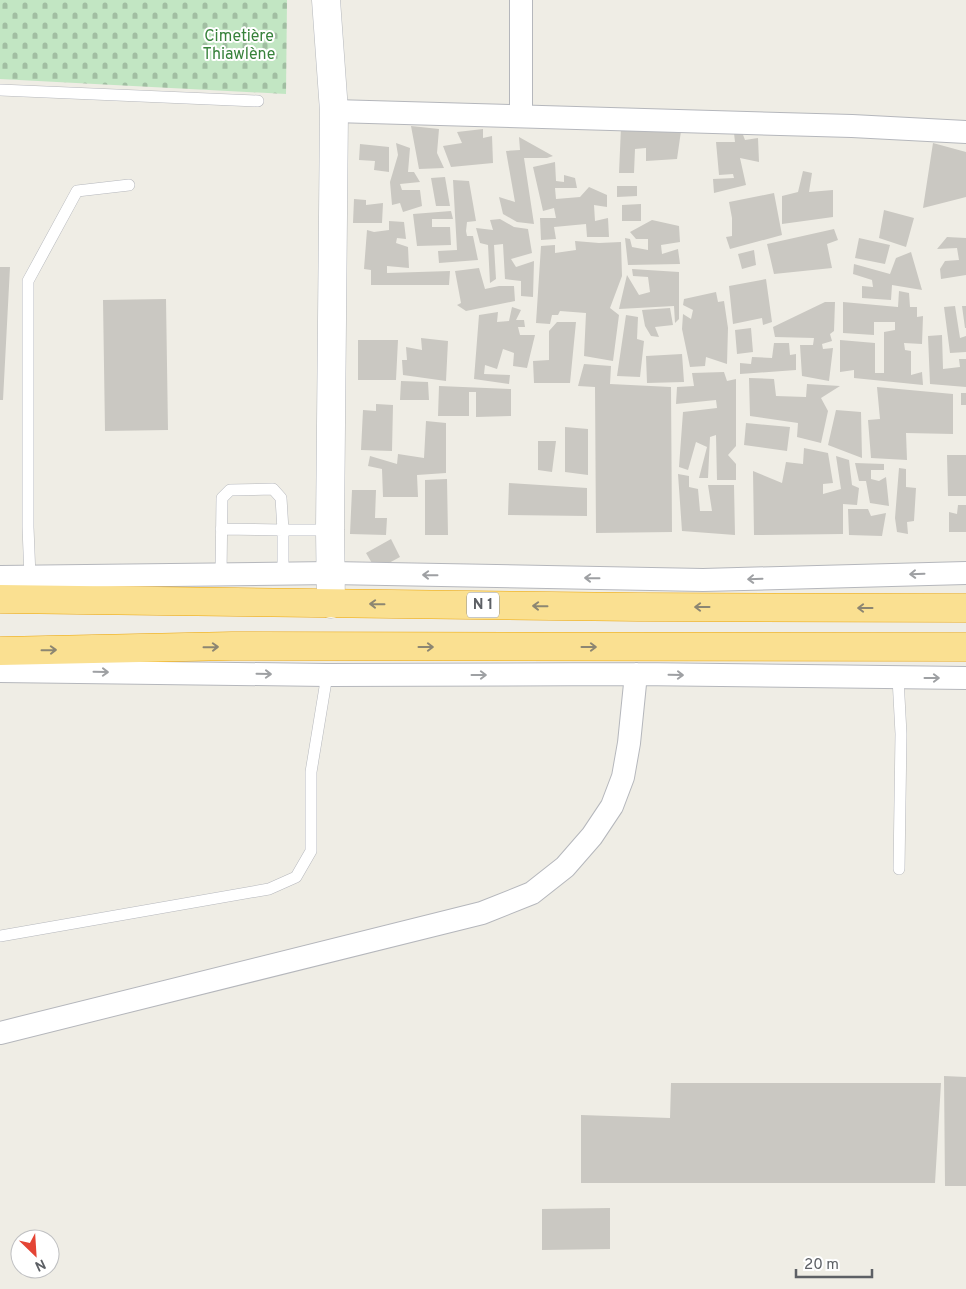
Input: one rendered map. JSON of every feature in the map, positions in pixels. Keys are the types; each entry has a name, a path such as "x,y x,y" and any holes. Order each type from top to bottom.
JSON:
{"highway":[{"name":"N 1","path":"0,599 637,607 966,608"},
{"path":"637,607 637,647"},
{"path":"0,651 232,646 966,647"}],"street":[{"path":"326,0 334,111 331,604"},
{"path":"521,0 521,116"},
{"path":"334,111 852,126 966,132"},
{"path":"0,577 331,573 703,580 966,573"},
{"path":"0,671 327,675 636,674 966,678"},
{"path":"0,1033 482,913 532,893 565,867 592,836 612,806 623,777 629,743 636,674"}],"lane":[{"path":"0,90 258,101"},
{"path":"30,577 28,517 28,281 77,191 129,185"},
{"path":"221,575 222,498 230,490 274,489 280,498 283,530 283,574"},
{"path":"221,529 330,530"},
{"path":"0,936 270,890 296,877 311,851 311,772 327,675"},
{"path":"898,678 901,734 899,869"}],"green space":[{"name":"Cimetière Thiawlène","path":"0,0 287,0 286,94 0,79"}],"building":[{"path":"411,126 439,129 437,153 444,168 419,169"},
{"path":"621,127 681,131 677,159 646,161 646,148 635,149 634,173 619,173"},
{"path":"483,129 483,138 492,136 493,163 451,167 443,146 462,143 457,132"},
{"path":"742,132 745,140 758,138 759,162 740,158 746,185 714,193 713,179 734,178 733,174 719,175 716,142 735,142 734,133"},
{"path":"519,137 553,156 547,158 524,158 534,224 517,222 503,214 499,197 515,202 506,151 520,150"},
{"path":"396,143 410,148 408,172 414,172 420,182 400,184 402,190 420,190 422,206 403,212 400,203 392,205 390,182 398,155"},
{"path":"933,143 966,152 966,197 923,208"},
{"path":"360,144 389,147 389,172 374,170 375,161 359,160"},
{"path":"555,162 556,181 564,182 564,175 575,178 577,188 555,188 556,199 580,197 589,187 607,195 607,207 594,205 595,221 608,218 609,237 587,237 586,224 554,227 556,239 541,240 540,218 556,218 554,208 543,211 533,167"},
{"path":"803,171 812,173 809,192 833,190 833,217 782,224 782,196 798,192"},
{"path":"445,177 450,206 436,206 431,178"},
{"path":"453,180 469,181 476,221 467,222 466,231 467,236 473,236 478,260 439,263 438,251 457,250"},
{"path":"617,186 637,186 637,196 617,197"},
{"path":"774,193 782,235 730,249 726,237 732,236 732,218 729,202"},
{"path":"354,199 366,200 366,205 383,203 382,223 353,223"},
{"path":"641,204 641,221 622,221 622,205"},
{"path":"884,210 914,218 906,247 879,238"},
{"path":"451,211 453,219 432,219 432,227 450,227 451,245 417,246 413,214"},
{"path":"500,219 514,227 528,229 532,253 511,259 516,267 534,261 533,297 521,296 521,281 505,279 503,244 494,245 496,279 490,283 488,245 480,243 476,228 493,230 490,220"},
{"path":"652,220 679,226 680,242 661,245 662,254 678,249 680,264 628,265 625,238 630,239 632,247 648,250 648,239 636,239 630,232"},
{"path":"389,221 404,222 406,239 397,238 396,243 408,247 409,268 387,266 387,273 450,271 449,285 371,285 371,270 364,269 367,230 374,232 389,230"},
{"path":"834,229 838,240 827,244 832,268 774,274 767,244"},
{"path":"947,237 966,238 966,275 941,279 940,269 945,261 959,260 957,248 937,249"},
{"path":"859,238 890,245 885,264 855,258"},
{"path":"575,241 621,242 622,276 610,308 619,315 613,361 584,356 586,313 560,311 558,315 552,315 550,324 536,323 541,246 555,245 555,253 576,250"},
{"path":"754,250 756,265 742,269 738,254"},
{"path":"911,252 922,290 892,285 891,300 862,298 862,286 873,287 872,280 853,274 854,264 890,274 896,258"},
{"path":"0,267 10,267 3,400 0,400"},
{"path":"479,268 485,289 499,286 514,286 515,301 466,311 457,305 461,303 455,271"},
{"path":"632,269 679,272 679,319 675,323 674,306 619,309 627,275 639,295 650,292 648,277 633,276"},
{"path":"766,279 772,322 763,325 762,318 733,324 729,286"},
{"path":"899,291 909,293 910,307 917,307 917,317 923,316 922,344 904,343 905,350 911,351 911,375 922,372 923,385 854,378 854,370 840,372 840,340 875,343 875,373 884,373 884,332 895,330 895,322 874,322 874,335 843,333 843,302 898,307"},
{"path":"716,292 718,302 724,301 728,328 727,364 706,357 705,366 690,367 682,329 683,314 691,319 693,310 683,305 684,299"},
{"path":"166,299 168,430 105,431 103,300"},
{"path":"825,302 835,302 834,331 830,334 832,341 822,344 823,349 833,348 829,381 802,376 800,345 813,345 814,338 775,337 773,327"},
{"path":"955,306 960,338 966,336 966,352 950,353 944,307"},
{"path":"962,306 966,306 966,328 965,328"},
{"path":"512,307 521,310 516,320 524,320 525,327 518,327 520,335 535,335 527,368 513,366 514,353 503,349 497,369 485,365 484,374 510,375 509,384 474,379 479,315 498,312 497,322 509,321"},
{"path":"670,308 673,325 655,327 659,337 651,336 645,326 642,310"},
{"path":"626,315 638,317 637,339 644,341 640,377 617,376"},
{"path":"557,322 576,322 570,383 534,383 533,361 549,360 549,331"},
{"path":"751,328 753,352 737,354 735,330"},
{"path":"942,335 943,369 960,367 959,359 966,359 966,387 930,384 928,336"},
{"path":"421,338 448,341 446,381 403,375 402,360 407,360 406,347 422,350"},
{"path":"358,340 398,340 396,380 358,380"},
{"path":"774,343 789,343 790,355 796,354 796,370 740,374 740,363 751,364 752,357 772,358"},
{"path":"682,354 684,382 647,383 646,356"},
{"path":"584,364 611,366 610,384 671,387 672,532 596,533 595,387 578,386"},
{"path":"724,372 727,381 736,379 736,446 728,455 736,464 736,480 717,480 716,435 710,437 708,478 699,478 707,447 696,442 688,470 679,467 683,412 717,408 716,400 676,404 677,387 694,386 692,373"},
{"path":"749,378 774,379 776,396 806,397 807,384 840,386 821,398 828,411 821,443 797,437 798,423 750,416"},
{"path":"401,381 428,382 429,400 400,400"},
{"path":"439,386 511,389 511,416 476,417 476,392 469,392 469,416 438,416"},
{"path":"877,387 953,394 953,434 906,433 907,460 871,458 868,420 880,419"},
{"path":"961,393 966,393 966,405 961,405"},
{"path":"376,404 393,405 392,451 361,450 363,410 376,411"},
{"path":"836,410 861,412 862,458 828,445"},
{"path":"426,421 446,423 446,473 417,475 418,497 383,497 382,469 368,466 370,456 397,464 398,454 424,458"},
{"path":"746,423 790,427 787,451 744,445"},
{"path":"565,427 588,429 588,475 565,472"},
{"path":"538,441 556,441 552,472 538,470"},
{"path":"804,448 828,453 833,483 823,484 823,494 841,489 836,456 849,460 852,485 859,488 857,505 843,504 843,534 754,535 753,471 782,483 786,462 803,464"},
{"path":"947,455 966,455 966,496 948,496"},
{"path":"855,463 884,464 884,470 871,470 871,479 879,481 886,477 889,506 870,503 866,481 859,481"},
{"path":"899,468 906,469 906,487 916,488 914,521 907,522 908,534 897,532 895,518"},
{"path":"678,474 689,476 689,487 698,489 700,511 712,511 708,485 734,485 735,535 682,531"},
{"path":"447,479 448,535 425,535 425,480"},
{"path":"509,483 587,488 587,516 508,515"},
{"path":"352,490 376,490 375,518 387,518 386,535 350,534"},
{"path":"958,505 966,505 966,532 949,532 949,512 957,514"},
{"path":"848,509 868,509 871,516 886,513 882,536 849,535"},
{"path":"391,539 400,557 376,570 366,553"},
{"path":"944,1076 966,1077 966,1186 945,1186"},
{"path":"671,1083 941,1083 935,1183 581,1183 581,1115 670,1118"},
{"path":"610,1208 610,1249 542,1250 542,1209"}]}
